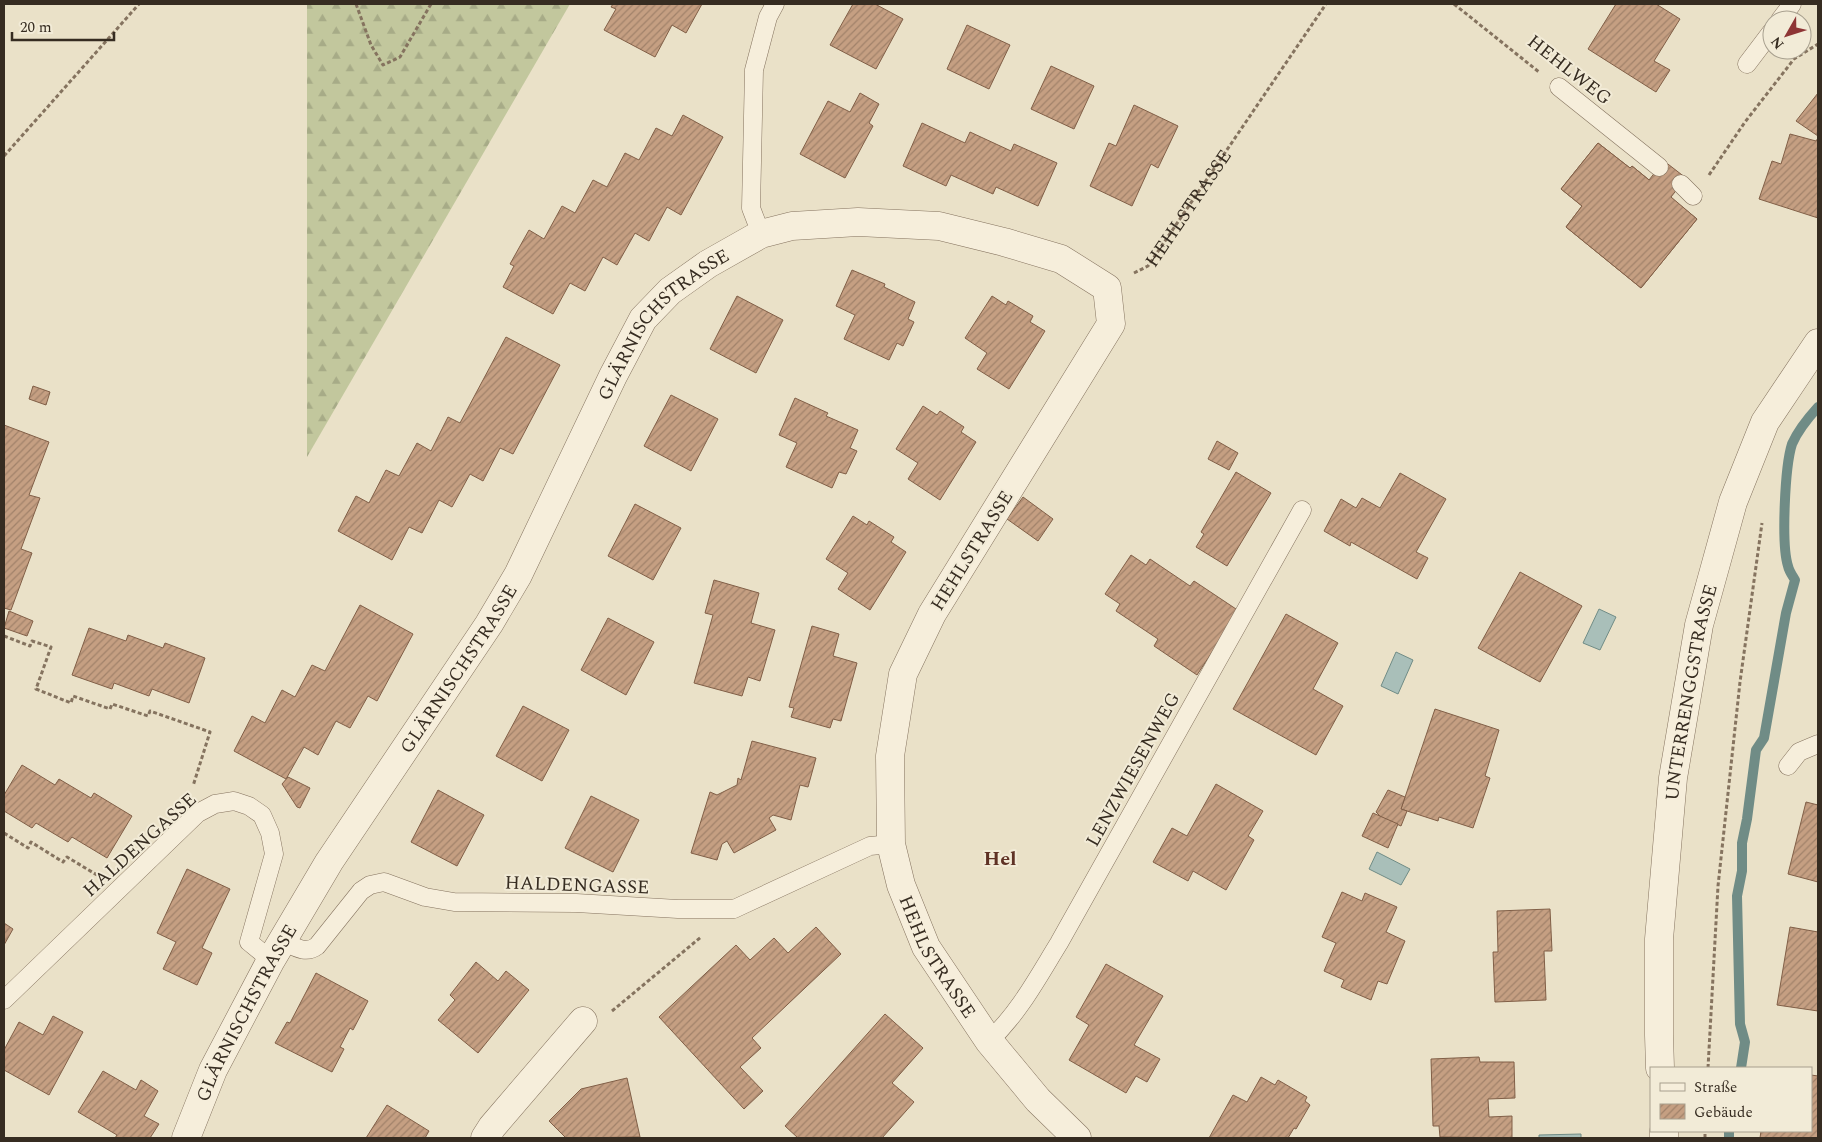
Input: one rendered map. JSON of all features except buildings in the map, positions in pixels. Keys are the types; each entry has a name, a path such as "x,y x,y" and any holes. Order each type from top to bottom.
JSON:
{"street":[{"name":"GLÄRNISCHSTRASSE","path":"186,1138 213,1070 277,950 330,862 489,624 518,575 613,376 643,320 670,291 708,264 761,234 792,226 854,222 940,226 1004,242 1061,259 1106,288"},
{"name":"HEHLSTRASSE","path":"1077,1138 1038,1100 989,1040 926,948 902,885 891,844 890,756 903,674 932,614 1112,324 1106,288"},
{"name":"UNTERRENGGSTRASSE","path":"1660,1067 1658,1035 1659,939 1673,778 1699,625 1733,502 1765,422 1818,343"},
{"path":"485,1138 492,1127 583,1021"}],"lane":[{"path":"761,234 751,208 754,70 768,17 775,4"},
{"path":"1747,64 1762,44"},
{"name":"HEHLWEG","path":"1558,87 1659,167"},
{"name":"LENZWIESENWEG","path":"989,1040 1004,1027 1021,1004 1058,943 1302,510"},
{"path":"1788,766 1799,752 1818,744"},
{"name":"HALDENGASSE","path":"4,1000 194,816 215,804 234,801 249,806 262,815 270,833 274,854 249,942 277,950 311,950 317,946 361,891 370,885 384,882 425,897 454,902 576,903 678,909 734,909 870,846 891,844"}],"path":[{"path":"4,156 139,4"},
{"path":"356,4 371,45 383,64 400,57 431,4"},
{"name":"HEHLSTRASSE","path":"1106,288 1148,266 1326,4"},
{"name":"HEHLWEG","path":"1454,4 1558,87"},
{"path":"1687,190 1745,122 1794,59 1818,44"},
{"path":"1708,1067 1718,886 1742,664 1763,517"},
{"path":"4,636 30,646 32,641 51,647 36,689 71,703 73,696 110,709 112,704 148,716 150,711 210,732 190,795 188,809 194,816"},
{"path":"4,833 28,848 31,842 63,862 67,857 109,883 117,891"},
{"path":"583,1021 598,1023 734,909"}],"green space":[{"path":"307,4 570,4 307,457"}],"water":[{"path":"1599,609 1616,617 1600,650 1583,643"},
{"path":"1396,652 1413,660 1398,694 1381,686"},
{"path":"1377,852 1410,869 1401,885 1369,869"},
{"path":"1581,1134 1581,1138 1539,1138 1539,1135"}],"waterway":[{"path":"1741,1067 1745,1042 1740,1024 1737,896 1742,871 1742,843 1756,750 1764,738 1786,613 1795,580 1788,568 1786,555 1785,505 1787,469 1792,444 1797,434 1818,407"},
{"path":"1729,1132 1729,1138"}],"district":[{"name":"Hel","path":"1000,858"}]}
